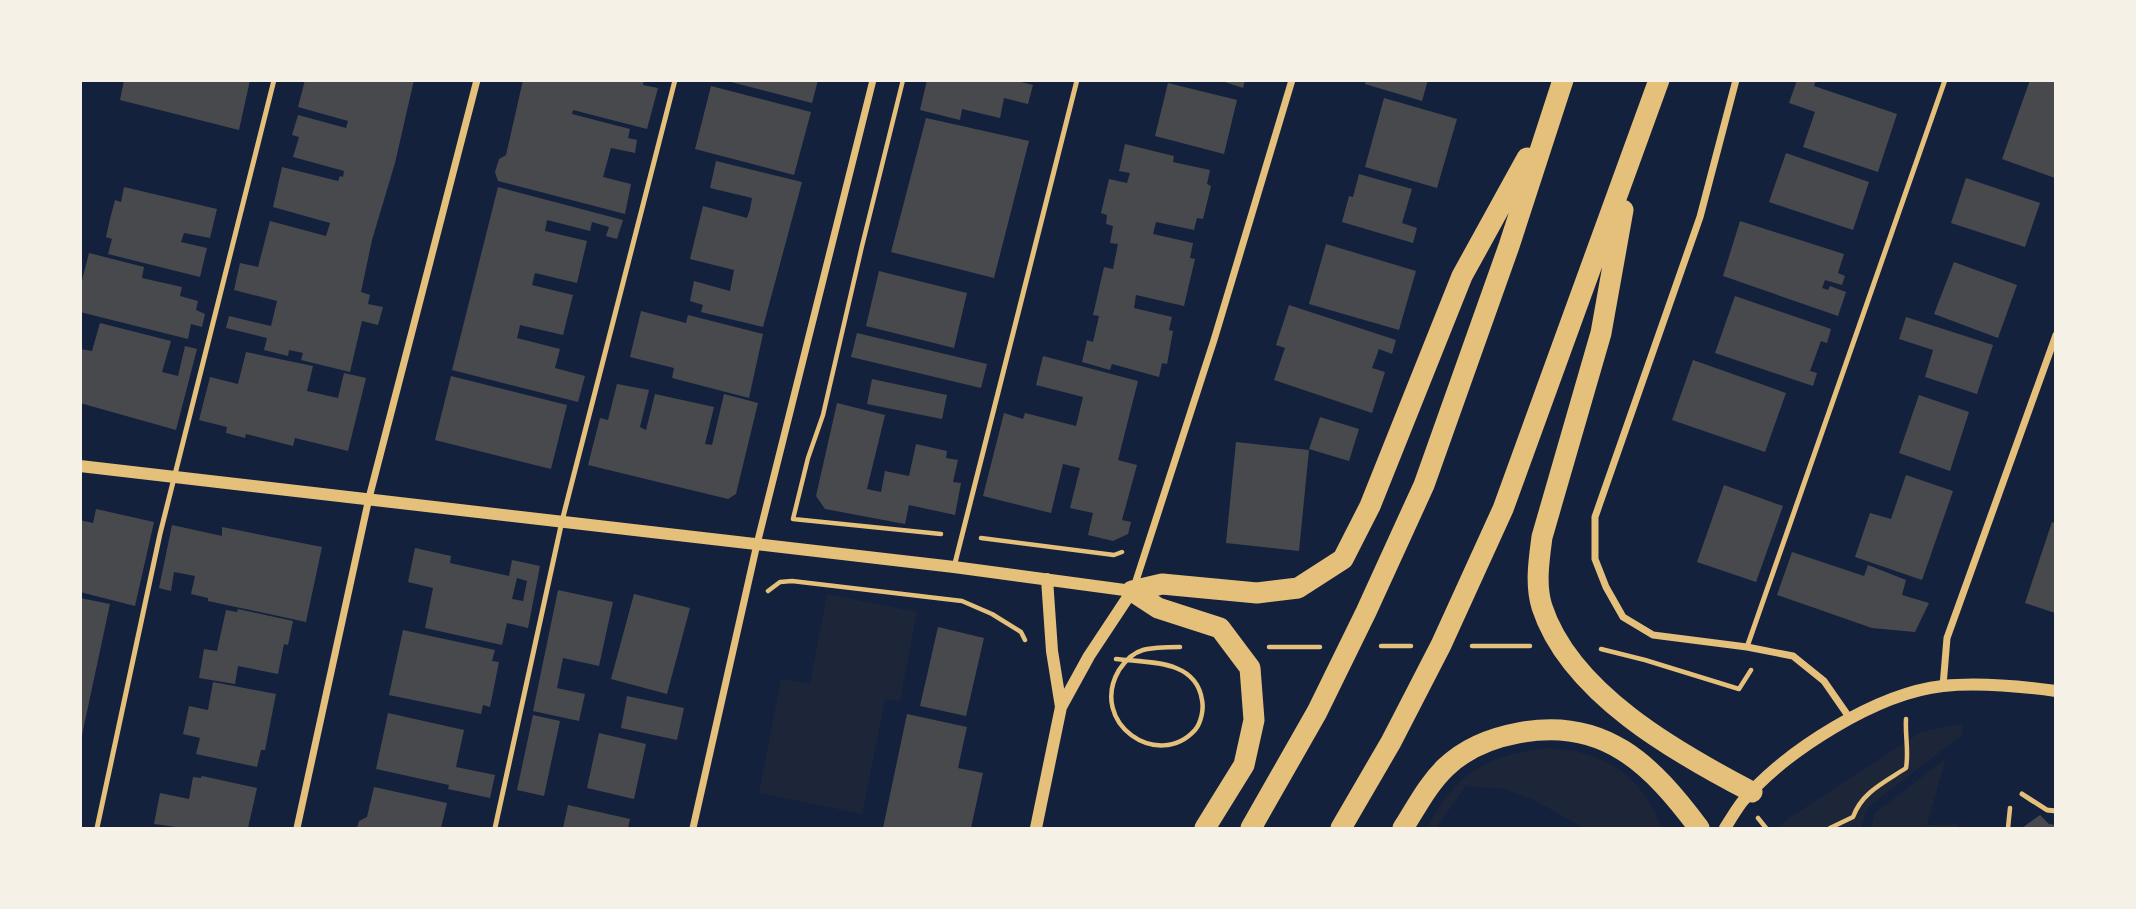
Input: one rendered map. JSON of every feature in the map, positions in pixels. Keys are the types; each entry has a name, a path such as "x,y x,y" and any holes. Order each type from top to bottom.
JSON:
{"highway":[{"path":"1251,828 1317,712 1423,485 1509,246 1563,80"},
{"path":"1341,828 1391,742 1441,645 1503,509 1658,80"},
{"path":"1132,591 1162,584 1257,593 1298,588 1343,559 1370,506 1462,276 1552,114"},
{"path":"1634,150 1601,333 1542,537 1538,570 1541,604 1560,646 1583,674 1610,700 1648,731 1703,767 1752,792"},
{"path":"1132,591 1158,608 1220,628 1250,668 1254,720 1244,765 1205,828"},
{"path":"1403,828 1445,767 1462,754 1496,738 1548,729 1585,733 1625,751 1660,780 1699,828"}],"street":[{"path":"297,828 369,498 477,80"},
{"path":"694,828 757,544 873,80"},
{"path":"1036,828 1061,707 1089,656 1132,591 1214,340 1292,80"},
{"path":"1737,80 1700,217 1595,517 1595,559 1606,587 1623,617 1654,635 1793,656 1824,681 1849,717"},
{"path":"1943,686 1947,638 2056,335"},
{"path":"80,466 954,566 1132,591"},
{"path":"1047,579 1052,650 1061,707"},
{"path":"1725,828 1741,803 1785,762 1849,717 1906,694 1943,686 2020,687 2056,691"}],"lane":[{"path":"97,828 174,476 274,80"},
{"path":"495,828 562,521 675,80"},
{"path":"954,566 1077,80"},
{"path":"1747,647 1945,80"},
{"path":"2022,794 2047,810 2056,811"}],"path":[{"path":"903,80 823,415 808,458 793,519 1114,555 1125,551"},
{"path":"765,593 780,582 792,581 962,601 992,614 1021,632 1029,647"},
{"path":"1115,659 1170,665 1191,673 1201,689 1204,708 1196,729 1185,738"},
{"path":"1686,673 1739,689 1752,668"},
{"path":"1830,828 1853,817 1857,807 1880,783 1906,768 1909,753 1905,735 1906,694"}],"shaded area":[{"path":"827,594 917,612 900,701 885,699 862,814 759,793 781,679 810,684"},
{"path":"1963,723 1962,735 1868,807 1861,828 1777,828 1921,732"},
{"path":"1549,748 1587,754 1619,769 1644,794 1662,828 1584,828 1534,800 1504,789 1466,786 1436,828 1427,828 1450,793 1476,770 1507,756"},
{"path":"1946,758 1927,825 1959,824 1958,828 1871,828 1874,814"}],"building":[{"path":"124,80 250,80 239,130 120,100"},
{"path":"305,80 414,80 361,292 370,295 368,304 383,307 378,325 362,321 350,372 301,360 303,353 289,350 288,356 264,350 267,338 226,328 229,316 271,326 277,301 234,290 240,263 258,267 270,221 326,236 330,223 273,207 282,167 338,181 340,176 343,177 344,171 293,157 299,137 292,135 298,115 346,128 348,121 298,107"},
{"path":"523,80 644,80 643,85 658,88 647,129 573,110 572,114 630,129 628,138 637,140 635,153 611,148 603,177 631,184 625,214 498,181 495,172 499,159 506,155"},
{"path":"723,80 818,80 812,103"},
{"path":"927,80 1013,80 1033,85 1028,104 1004,98 1000,118 962,109 960,120 920,110"},
{"path":"1219,80 1245,80 1243,88"},
{"path":"1366,80 1428,80 1422,101 1365,84"},
{"path":"1797,80 1816,80 1814,86 1897,114 1878,172 1803,147 1815,112 1789,103"},
{"path":"2030,80 2055,80 2055,178 2002,159"},
{"path":"1168,83 1237,100 1224,154 1155,136"},
{"path":"711,86 811,112 794,175 695,149"},
{"path":"1384,98 1457,119 1437,188 1365,167"},
{"path":"926,118 1029,141 994,278 891,252"},
{"path":"1125,144 1174,156 1173,162 1210,170 1207,184 1211,186 1203,219 1197,218 1194,230 1156,222 1153,234 1193,243 1190,258 1195,259 1184,306 1136,295 1134,308 1172,317 1169,330 1173,331 1167,364 1162,363 1159,377 1112,364 1110,370 1082,362 1087,340 1093,342 1099,316 1093,315 1104,267 1113,269 1118,244 1110,243 1113,226 1106,224 1107,215 1101,213 1109,179 1127,183 1130,173 1119,171"},
{"path":"1786,153 1869,182 1853,230 1769,202"},
{"path":"716,161 802,182 763,327 701,312 703,305 690,301 694,281 730,291 734,270 690,259 703,206 747,218 750,209 752,198 710,188"},
{"path":"1359,174 1412,189 1402,223 1417,228 1413,243 1342,222"},
{"path":"1966,178 2040,203 2025,247 1951,223"},
{"path":"124,187 217,209 210,238 184,233 181,242 207,248 200,277 108,254 112,239 106,237 110,219 115,200 121,202"},
{"path":"498,187 623,220 617,239 606,236 609,227 592,222 590,231 547,220 545,231 587,241 577,283 535,273 532,285 573,295 563,335 520,325 517,338 560,349 555,368 585,376 578,402 452,370"},
{"path":"1740,221 1844,254 1838,273 1845,276 1842,285 1825,280 1822,288 1828,290 1830,286 1846,292 1838,316 1723,276"},
{"path":"1326,244 1416,271 1399,330 1309,304"},
{"path":"89,253 144,267 142,278 182,287 180,296 198,301 196,310 205,314 202,327 191,324 188,339 80,312 80,288"},
{"path":"1954,262 2017,285 1998,338 1934,314"},
{"path":"879,271 967,293 954,348 866,326"},
{"path":"1735,296 1831,329 1827,343 1821,341 1810,371 1817,373 1813,386 1715,353"},
{"path":"1289,305 1396,340 1392,354 1379,349 1372,368 1385,372 1372,413 1274,380 1285,348 1276,345"},
{"path":"641,311 686,323 688,315 763,334 749,398 672,378 674,368 630,357"},
{"path":"1906,317 1993,345 1977,394 1925,377 1933,350 1899,339"},
{"path":"100,323 171,341 162,372 178,376 185,346 197,349 176,430 80,403 80,349 92,351"},
{"path":"857,333 987,364 981,388 851,357"},
{"path":"246,352 313,366 307,391 338,398 344,373 366,378 348,451 295,438 293,446 246,434 245,438 226,433 227,427 199,420 210,377 238,384"},
{"path":"1043,356 1138,381 1118,460 1137,465 1122,520 1131,522 1128,534 1113,541 1088,535 1093,513 1070,508 1080,468 1063,464 1051,513 983,496 1004,413 1023,419 1025,413 1076,426 1083,397 1036,385"},
{"path":"1693,360 1786,393 1765,452 1672,420"},
{"path":"451,376 567,405 551,469 435,440"},
{"path":"872,379 947,395 942,419 867,404"},
{"path":"617,384 649,390 640,427 646,430 655,394 714,407 705,444 712,445 724,394 758,403 736,494 728,499 588,465 600,418 608,420"},
{"path":"1919,395 1969,412 1950,471 1899,453"},
{"path":"837,403 885,415 867,489 881,492 885,471 909,476 916,444 947,451 946,458 958,460 953,482 961,483 955,515 909,505 905,524 825,509 816,496"},
{"path":"1320,417 1359,429 1349,461 1309,449"},
{"path":"1236,442 1309,450 1299,551 1226,543"},
{"path":"1906,475 1953,491 1922,580 1855,557 1870,513 1891,519"},
{"path":"1724,485 1783,506 1756,582 1697,562"},
{"path":"96,509 154,522 135,606 80,592 80,520 93,523"},
{"path":"2052,522 2055,523 2055,613 2025,603"},
{"path":"172,525 222,536 222,527 322,547 306,622 208,601 208,598 191,594 195,576 174,572 171,591 159,588"},
{"path":"415,548 451,556 450,563 509,576 512,560 540,566 528,628 507,623 502,645 425,628 433,588 408,582","holes":["517,578 527,581 523,601 512,599"]},
{"path":"1792,552 1864,576 1868,565 1906,580 1902,595 1929,603 1915,632 1872,628 1777,595"},
{"path":"558,590 613,602 599,666 563,658 557,688 585,694 579,721 533,711"},
{"path":"634,594 690,608 667,694 611,679"},
{"path":"80,598 110,604 82,735 80,735"},
{"path":"238,609 293,621 288,645 284,644 278,674 238,666 235,684 199,678 204,649 217,651 226,610 237,612"},
{"path":"938,627 984,638 966,716 920,706"},
{"path":"403,630 495,650 492,661 499,662 490,707 483,705 481,714 389,695"},
{"path":"213,682 276,694 265,750 261,750 257,767 196,754 200,738 183,734 189,706 208,710"},
{"path":"627,696 684,708 677,740 621,728"},
{"path":"388,713 464,730 456,767 495,775 490,798 448,789 449,785 376,769"},
{"path":"907,714 967,727 958,768 983,773 971,828 883,828"},
{"path":"533,715 560,721 544,796 517,790"},
{"path":"599,733 646,744 634,799 587,788"},
{"path":"202,776 257,788 248,828 184,828 154,824 160,793 189,799 193,777"},
{"path":"374,787 447,803 441,828 357,828 359,821 367,817"},
{"path":"568,805 630,819 628,828 563,828"},
{"path":"2040,815 2049,824 2055,825 2055,828 2022,828"}]}
